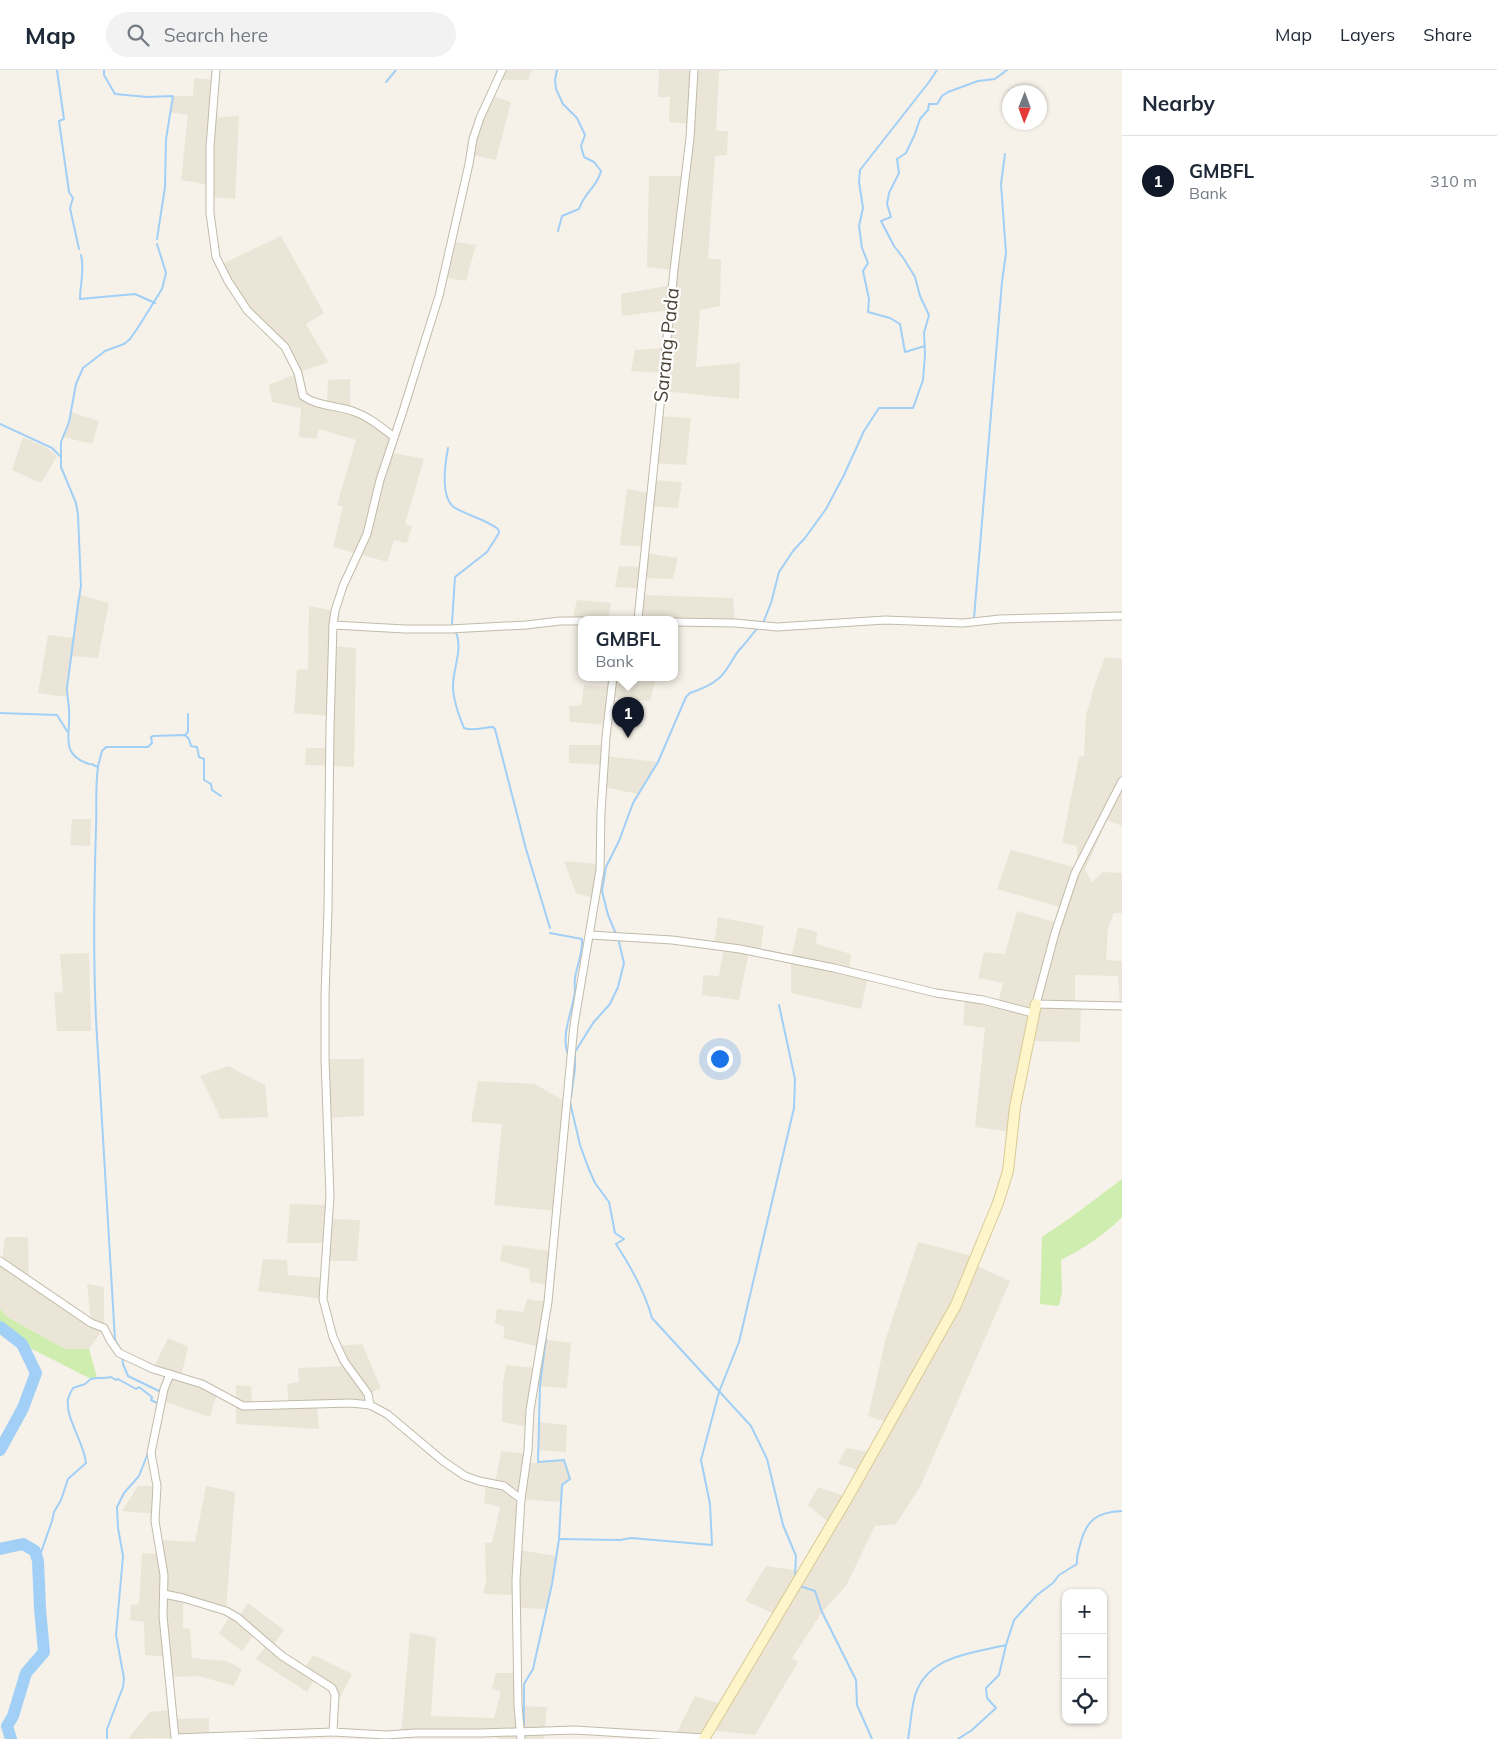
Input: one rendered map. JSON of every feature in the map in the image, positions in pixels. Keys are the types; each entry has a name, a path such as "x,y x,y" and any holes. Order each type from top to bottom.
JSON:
{"street":[{"path":"216,70 210,147 210,214 216,257 228,281 247,310 285,347 298,373 303,396 317,403 339,406 357,412 394,437"},
{"path":"370,1404 368,1394 344,1361 333,1337 323,1299 324,1260 330,1196 325,1059 325,996 333,625 335,611 343,586 367,534 380,480 439,296 470,164 473,139 480,118 502,70"},
{"name":"Sarang Pada","path":"638,616 674,270 690,138 694,70"},
{"path":"678,622 736,623 776,627 885,620 963,624 1000,619 1122,616"},
{"path":"333,625 405,629 450,629 578,621"},
{"path":"520,1735 516,1580 521,1499 528,1450 530,1410 548,1302 574,1025 600,870 601,812 606,737 613,681"},
{"path":"170,1374 164,1389 151,1453 157,1486 155,1522 164,1575 163,1616 174,1738 333,1732 386,1737 520,1735 592,1731 705,1739 848,1497 956,1305 998,1203 1008,1171 1015,1107 1035,1009 1055,933 1075,872 1122,782"},
{"path":"590,935 672,940 740,949 834,968 936,994 1035,1009 1122,1006"},
{"path":"0,1261 91,1323 104,1328 119,1353 153,1369 202,1384 243,1406 370,1404 387,1414 443,1461 465,1476 504,1486 521,1499"},
{"path":"164,1594 226,1611 238,1618 282,1656 332,1688 335,1695 333,1732"}],"shaded area":[{"path":"502,70 532,70 528,80 497,80"},
{"path":"659,70 730,70 719,71 716,131 728,131 727,155 715,156 708,259 721,259 720,306 700,310 696,367 740,363 739,399 662,391 664,373 631,371 635,350 667,348 670,310 622,316 621,294 672,285 674,270 647,267 649,176 685,176 690,124 669,122 670,97 658,97"},
{"path":"194,78 216,80 213,118 239,116 235,199 210,197 210,185 181,180 188,115 170,112 173,96 193,96"},
{"path":"490,95 511,102 496,160 471,155"},
{"path":"281,236 324,313 306,324 328,362 298,373 285,347 247,310 220,265"},
{"path":"451,241 476,245 466,281 443,277"},
{"path":"298,373 303,396 327,404 328,380 350,379 350,410 394,437 389,452 424,459 405,524 412,526 407,543 394,540 387,562 333,547 343,507 337,505 356,440 319,429 316,439 299,437 301,408 272,402 269,385"},
{"path":"70,412 99,421 92,444 63,437 69,422"},
{"path":"659,416 691,418 686,465 654,463"},
{"path":"23,437 45,447 57,456 41,483 12,470"},
{"path":"653,480 682,482 678,508 650,506 647,547 620,545 627,489 651,493"},
{"path":"646,553 678,558 673,579 643,578 642,588 615,587 619,566 644,567"},
{"path":"80,595 109,603 98,658 71,656 67,697 38,693 48,635 74,638"},
{"path":"641,595 733,598 735,623 678,619 678,616 638,616"},
{"path":"577,600 611,603 609,616 578,616 578,620 572,621"},
{"path":"309,606 335,611 332,646 356,648 354,767 305,765 306,748 330,748 330,716 294,713 297,670 308,669"},
{"path":"1105,657 1122,659 1122,826 1107,820 1085,870 1092,882 1103,872 1122,873 1122,913 1114,913 1108,928 1106,960 1122,961 1122,1006 1120,1006 1118,976 1075,975 1075,1006 1081,1006 1080,1042 1028,1041 1013,1132 975,1127 985,1028 963,1025 965,998 998,1004 1003,983 978,978 984,952 1005,954 1017,911 1058,923 1063,908 997,889 1011,850 1077,868 1077,846 1062,843 1079,757 1084,756 1086,715"},
{"path":"612,681 655,681 650,701 610,697 607,725 570,722 569,706 581,705 584,685 611,687"},
{"path":"569,745 605,745 605,756 658,762 638,794 603,787 604,765 569,763"},
{"path":"72,819 91,819 90,846 70,845"},
{"path":"564,861 600,864 596,899 576,893"},
{"path":"718,917 764,926 760,953 749,951 739,1000 702,995 703,975 719,976 724,947 714,945"},
{"path":"798,927 817,932 816,944 851,954 849,972 868,977 861,1009 791,993 791,959"},
{"path":"89,953 91,1031 57,1031 54,993 63,992 60,954"},
{"path":"325,1059 364,1059 364,1116 328,1118"},
{"path":"228,1066 265,1085 268,1117 221,1119 200,1076"},
{"path":"478,1081 535,1084 566,1102 556,1211 494,1205 502,1124 471,1122"},
{"path":"290,1204 329,1205 328,1219 360,1220 357,1261 325,1261 326,1243 287,1243"},
{"path":"5,1237 28,1237 29,1281 91,1322 87,1284 104,1287 104,1328 89,1349 65,1349 9,1318 0,1309 0,1261 2,1261"},
{"path":"918,1242 976,1257 973,1264 1010,1281 921,1485 896,1524 875,1526 846,1586 822,1612 792,1658 798,1662 755,1735 710,1730 705,1738 675,1736 695,1696 724,1705 777,1615 745,1601 766,1566 794,1570 796,1583 831,1525 808,1505 818,1487 848,1497 862,1471 838,1464 846,1448 873,1453 889,1423 868,1416 886,1338"},
{"path":"503,1245 552,1251 549,1285 530,1282 529,1269 500,1261"},
{"path":"263,1259 287,1260 288,1275 324,1278 323,1299 258,1291"},
{"path":"527,1299 548,1302 541,1339 571,1343 567,1388 534,1386 529,1427 502,1422 503,1382 506,1365 537,1368 540,1347 503,1338 505,1327 495,1323 497,1309 523,1312"},
{"path":"168,1338 188,1347 181,1377 217,1393 210,1417 163,1401 165,1377 153,1369"},
{"path":"362,1344 381,1388 368,1394 370,1405 317,1405 319,1429 236,1424 236,1385 251,1386 252,1407 289,1405 287,1384 299,1382 298,1368 347,1366 337,1346"},
{"path":"538,1422 567,1425 566,1452 538,1450"},
{"path":"501,1451 527,1454 526,1464 564,1460 570,1479 562,1485 561,1502 521,1499 518,1550 557,1556 547,1609 517,1608 516,1595 483,1594 486,1582 485,1543 492,1543 500,1507 484,1503 486,1483 495,1484"},
{"path":"138,1486 157,1486 156,1514 122,1511"},
{"path":"206,1486 235,1492 226,1611 183,1599 183,1628 190,1629 192,1658 226,1661 242,1669 234,1686 198,1676 169,1677 167,1657 145,1655 144,1622 130,1620 131,1605 139,1604 142,1553 161,1554 158,1540 195,1542"},
{"path":"248,1603 284,1630 272,1647 304,1669 313,1655 352,1674 340,1697 335,1695 316,1677 307,1692 256,1659 268,1644 255,1633 242,1651 219,1634 231,1614 238,1618"},
{"path":"410,1633 436,1637 431,1716 494,1718 501,1692 492,1688 496,1673 518,1673 518,1706 547,1707 544,1739 498,1739 497,1737 481,1733 401,1734"},
{"path":"172,1710 174,1719 209,1718 209,1737 128,1739 150,1712"}],"green space":[{"path":"1122,1179 1122,1217 1101,1236 1061,1260 1062,1292 1059,1306 1040,1304 1042,1237"},
{"path":"0,1309 9,1318 65,1349 89,1349 97,1377 91,1379 22,1344 0,1327"}],"waterway":[{"path":"57,70 64,119 59,121 69,192 73,198 70,208 79,249"},
{"path":"104,70 104,75 115,94 147,97 173,96 166,139 165,187 157,239"},
{"path":"386,82 396,70"},
{"path":"557,70 556,89 563,104 577,118 585,135 581,146 584,157 594,162 601,171 597,181 584,198 579,209 562,216 558,231"},
{"path":"925,346 905,352 900,324 890,318 868,312 869,299 863,271 868,263 862,248 859,226 863,208 859,182 860,170 937,70"},
{"path":"763,623 771,603 779,572 826,509 864,431 879,408 913,408 923,380 924,333 929,315 920,296 915,277 894,246 881,221 891,217 887,204 889,193 899,173 897,159 906,153 920,119 928,110 929,104 937,104 942,96 948,92 978,81 995,79 1007,70"},
{"path":"974,618 1006,253 1001,184 1005,154"},
{"path":"89,764 74,755 68,742 69,711 67,688 81,586 78,515 76,503 61,467 61,442 69,422 76,384 83,368 105,351 124,344 130,339 162,289 166,273 157,244"},
{"path":"81,255 80,299 135,294 155,303"},
{"path":"0,424 52,448 60,456"},
{"path":"448,448 445,489 450,503 455,508 498,529 499,533 487,552 455,577 453,626"},
{"path":"616,934 608,915 602,891 606,867 619,841 633,803 658,762 686,697 721,676 758,628"},
{"path":"456,632 458,652 453,686 458,713 464,728 493,727 495,729 526,849 550,928"},
{"path":"0,713 57,715 67,731"},
{"path":"185,735 188,732 188,714"},
{"path":"98,766 102,751 106,747 148,747 152,743 151,737 153,736 185,735 189,739 191,746 197,747 199,757 204,759 204,780 211,784 212,790 221,796"},
{"path":"91,764 98,767 94,924 96,1020 115,1340 122,1352"},
{"path":"550,933 582,939 581,954 575,978 575,995 566,1031 567,1052"},
{"path":"571,1097 575,1052 593,1023 610,1004 618,987 624,963 618,938"},
{"path":"559,1539 620,1540 631,1538 712,1545 710,1504 701,1460 719,1392 739,1342 794,1108 795,1079 779,1005"},
{"path":"570,1102 580,1145 588,1167 595,1183 609,1202 615,1233 624,1239 616,1244 637,1280 652,1318 751,1426 767,1459 783,1525 796,1556 795,1576"},
{"path":"0,1327 22,1344 36,1373 23,1408 0,1450"},
{"path":"524,1728 524,1684 533,1669 552,1584 559,1539 562,1485 570,1479 564,1460 538,1462 540,1385 546,1338"},
{"path":"122,1356 128,1376 161,1392"},
{"path":"91,1379 111,1377 116,1380 118,1379 136,1389 139,1387 152,1397 151,1400 159,1404"},
{"path":"38,1561 54,1512 61,1500 68,1479 86,1463 85,1455 69,1414 68,1399 73,1388 85,1384 91,1379"},
{"path":"107,1739 107,1729 123,1687 124,1678 116,1635 123,1556 118,1528 117,1507 124,1493 139,1476 148,1453"},
{"path":"908,1739 915,1696 924,1678 943,1662 955,1657 1006,1645 1014,1620 1059,1575 1077,1564 1077,1554 1089,1524 1106,1513 1122,1511"},
{"path":"0,1549 23,1544 35,1551 38,1561 44,1652 26,1673 13,1716 7,1726 11,1739"},
{"path":"800,1586 815,1591 822,1612 856,1680 857,1705 872,1739"},
{"path":"958,1739 972,1730 996,1708 987,1698 986,1688 999,1675 1006,1645"}],"place":[{"name":"GMBFL","path":"628,738"}]}
